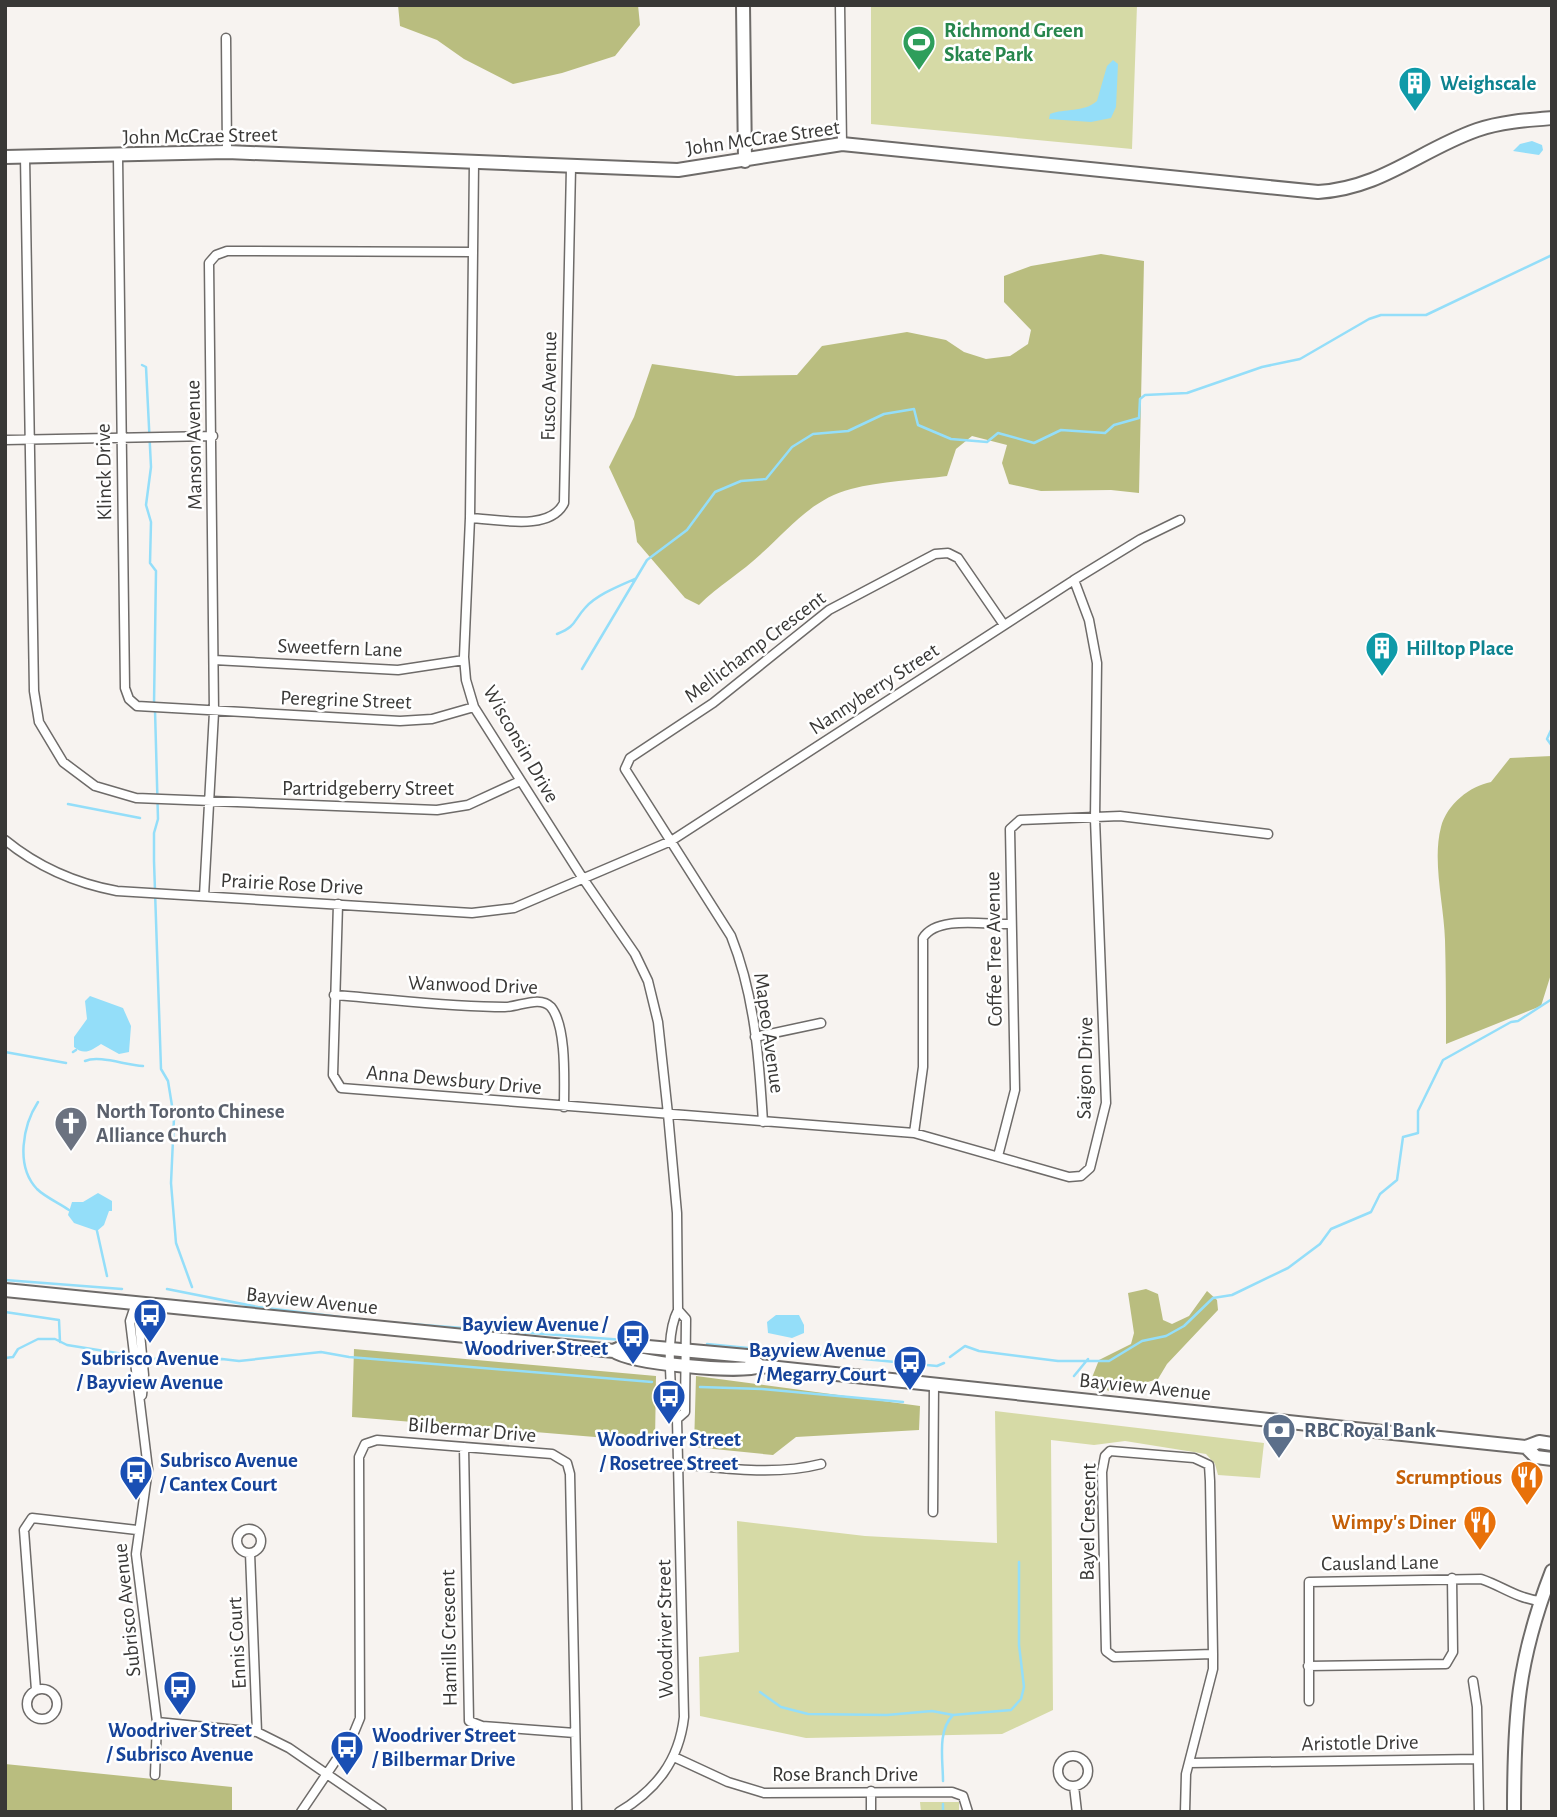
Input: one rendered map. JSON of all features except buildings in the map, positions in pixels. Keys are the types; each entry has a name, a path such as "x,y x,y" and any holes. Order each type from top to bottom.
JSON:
{"main road":[{"path":"743,5 745,161"},
{"name":"John McCrae Street","path":"5,157 118,157 227,152 571,167 688,169 842,144 1318,192 1347,189 1375,180 1477,130 1552,118"},
{"name":"Bayview Avenue","path":"5,1290 614,1351 626,1345 678,1357 747,1356 760,1366 1526,1447 1539,1442 1552,1444"},
{"name":"Bayview Avenue","path":"1526,1447 1536,1457 1552,1459"},
{"path":"1514,1812 1517,1690 1540,1601 1552,1571"}],"street":[{"path":"840,5 842,144"},
{"path":"226,38 227,152"},
{"name":"Partridgeberry Street","path":"25,156 34,691 45,736 63,762 94,786 136,798 210,803 447,809 478,802 520,781"},
{"name":"Klinck Drive","path":"118,157 126,694 137,706 214,712"},
{"name":"Wisconsin Drive","path":"474,163 470,518 464,660 466,680 474,707 582,877 635,954 648,981 656,1014 677,1213 678,1310 673,1319 678,1357"},
{"name":"Fusco Avenue","path":"470,518 546,520 559,512 565,501 571,167"},
{"name":"Manson Avenue","path":"204,896 214,712 213,436 207,272 216,254 227,250 473,252"},
{"path":"5,440 213,436"},
{"name":"Nannyberry Street","path":"582,877 671,841 1074,580 1141,539 1180,520"},
{"name":"Mellichamp Crescent","path":"671,841 628,777 625,769 630,758 713,702 829,610 933,555 944,552 958,558 1004,625"},
{"name":"Saigon Drive","path":"668,1114 914,1133 1078,1177 1090,1168 1104,1123 1107,1085 1095,819 1097,663 1089,620 1074,580"},
{"name":"Sweetfern Lane","path":"214,660 398,670 464,660"},
{"name":"Peregrine Street","path":"214,712 416,721 474,707"},
{"name":"Coffee Tree Avenue","path":"998,1156 1015,1090 1010,829 1020,820 1120,816 1268,834"},
{"name":"Prairie Rose Drive","path":"5,840 39,864 81,883 117,891 495,912 524,904 582,877"},
{"name":"Mapeo Avenue","path":"671,841 731,936 749,988 763,1122"},
{"name":"Anna Dewsbury Drive","path":"338,904 333,1076 341,1088 668,1114"},
{"path":"914,1133 924,1060 923,938 930,929 939,925 1010,924"},
{"name":"Wanwood Drive","path":"334,995 506,1007 545,1003 553,1010 561,1039 564,1107"},
{"path":"755,1037 821,1023"},
{"name":"Subrisco Avenue","path":"136,1303 144,1376 141,1401 148,1478 137,1530 136,1555 157,1722 155,1775"},
{"name":"Wisconsin Drive","path":"678,1310 685,1319 678,1357"},
{"name":"Woodriver Street","path":"619,1812 653,1787 674,1757 684,1717 677,1419 672,1413 678,1357"},
{"name":"Woodriver Street","path":"677,1419 685,1412 678,1357"},
{"path":"933,1512 934,1384"},
{"name":"Bilbermar Drive","path":"327,1774 353,1735 361,1706 360,1449 371,1440 377,1440 552,1454 563,1458 569,1468 577,1812"},
{"name":"Hamills Crescent","path":"464,1447 469,1721 482,1726 575,1733"},
{"name":"Bayel Crescent","path":"1110,1451 1194,1458 1209,1465 1213,1654 1114,1657 1106,1651 1102,1462 1110,1451"},
{"path":"678,1464 769,1471 796,1470 821,1464"},
{"path":"36,1690 24,1530 27,1523 32,1518 137,1530"},
{"name":"Ennis Court","path":"250,1553 257,1732"},
{"name":"Causland Lane","path":"1308,1666 1446,1664 1453,1651 1451,1578"},
{"name":"Causland Lane","path":"1309,1701 1309,1582 1481,1579 1500,1585 1521,1599 1540,1601"},
{"path":"1185,1812 1189,1763 1213,1668 1213,1654"},
{"path":"1473,1681 1479,1812"},
{"path":"157,1722 257,1732 289,1748 382,1812"},
{"name":"Rose Branch Drive","path":"674,1757 728,1782 764,1793 952,1792 963,1796 968,1812"},
{"name":"Aristotle Drive","path":"1189,1763 1478,1759"},
{"path":"301,1812 327,1774"},
{"path":"1074,1786 1077,1812"},
{"path":"871,1791 871,1812"}],"green space":[{"path":"398,5 638,5 640,25 615,56 562,73 513,84 464,59 437,40 400,26"},
{"path":"871,5 1137,5 1132,149 871,124"},
{"path":"1101,254 1144,261 1139,493 1111,490 1041,491 1009,484 1002,463 1007,445 972,436 956,449 947,476 862,486 837,494 813,507 754,561 699,605 685,598 637,542 634,521 609,467 634,417 652,364 736,376 797,375 822,346 907,332 946,340 964,352 986,359 1010,356 1028,344 1031,330 1004,302 1004,276 1031,266"},
{"path":"1552,756 1552,971 1541,1006 1446,1044 1445,940 1438,854 1441,827 1448,811 1460,797 1475,787 1491,782 1510,758"},
{"path":"1146,1289 1158,1294 1163,1320 1172,1324 1189,1316 1207,1291 1217,1300 1218,1310 1167,1364 1158,1379 1113,1392 1089,1385 1099,1360 1131,1344 1134,1333 1128,1293"},
{"path":"354,1349 656,1376 655,1442 352,1417"},
{"path":"696,1376 920,1406 919,1430 796,1437 773,1455 694,1447"},
{"path":"995,1411 1264,1443 1260,1478 1218,1475 1215,1464 1206,1454 1125,1441 1094,1445 1051,1440 1053,1710 1002,1734 806,1738 700,1716 699,1657 739,1652 737,1521 865,1536 997,1543"},
{"path":"5,1764 232,1787 232,1812 5,1812"},
{"path":"920,1802 959,1802 959,1812 921,1812"}],"water":[{"path":"1113,60 1118,64 1116,107 1111,118 1091,122 1049,119 1050,114 1080,109 1097,101 1107,66"},
{"path":"1532,141 1542,145 1543,150 1539,155 1513,151 1520,144"},
{"path":"90,996 123,1008 131,1026 129,1052 119,1054 101,1044 85,1052 74,1047 74,1037 87,1019 85,1001"},
{"path":"98,1193 112,1201 112,1211 109,1211 104,1225 97,1231 74,1223 68,1215 72,1202 83,1202"},
{"path":"776,1315 799,1315 804,1325 804,1333 792,1338 768,1333 767,1322"}],"waterway":[{"path":"582,669 647,560 687,530 715,492 741,481 766,479 792,447 813,434 848,431 884,414 914,409 918,425 951,439 987,442 998,433 1034,443 1061,430 1105,433 1114,425 1139,418 1140,399 1145,395 1187,393 1262,367 1300,359 1369,319 1381,315 1426,315 1552,255"},
{"path":"142,365 146,367 151,467 146,505 151,522 150,563 156,571 154,704"},
{"path":"557,634 571,626 595,599 635,579"},
{"path":"155,710 158,819 154,833 154,861 161,1069 168,1081 174,1118 171,1183 176,1243 192,1287"},
{"path":"1552,728 1547,739 1552,746"},
{"path":"1552,784 1552,803"},
{"path":"68,804 140,818"},
{"path":"950,1357 965,1346 979,1351 1058,1361 1109,1361 1142,1341 1166,1336 1184,1326 1213,1298 1232,1295 1288,1268 1320,1244 1331,1229 1371,1212 1380,1194 1397,1180 1403,1137 1418,1133 1418,1111 1443,1060 1511,1022 1518,1021 1552,999"},
{"path":"5,1052 66,1063"},
{"path":"85,1061 105,1060 143,1066"},
{"path":"38,1102 25,1134 26,1169 37,1189 69,1210"},
{"path":"97,1231 107,1276"},
{"path":"5,1280 122,1289"},
{"path":"167,1289 258,1307 373,1321"},
{"path":"5,1312 59,1320 60,1342"},
{"path":"383,1322 624,1340"},
{"path":"5,1358 13,1357 18,1349 38,1339 55,1339 67,1345 123,1354"},
{"path":"707,1344 937,1366 944,1363"},
{"path":"154,1359 169,1357 193,1362 222,1359 239,1361 321,1352 349,1357 652,1382"},
{"path":"1074,1376 1088,1359"},
{"path":"700,1387 762,1389 903,1402"},
{"path":"760,1692 781,1707 808,1714 887,1715 932,1711 953,1715 1011,1710 1021,1699 1024,1687 1019,1645 1019,1562"},
{"path":"943,1781 943,1737 953,1715"},
{"path":"943,1804 943,1812"}],"place":[{"name":"Richmond Green Skate Park","path":"919,72"},
{"name":"Weighscale","path":"1415,113"},
{"name":"Hilltop Place","path":"1382,678"},
{"name":"North Toronto Chinese Alliance Church","path":"71,1153"},
{"name":"Subrisco Avenue / Bayview Avenue","path":"150,1345"},
{"name":"Bayview Avenue / Woodriver Street","path":"633,1366"},
{"name":"Bayview Avenue / Megarry Court","path":"910,1392"},
{"name":"Woodriver Street / Rosetree Street","path":"669,1426"},
{"name":"RBC Royal Bank","path":"1279,1460"},
{"name":"Subrisco Avenue / Cantex Court","path":"136,1502"},
{"name":"Scrumptious","path":"1527,1507"},
{"name":"Wimpy's Diner","path":"1480,1552"},
{"name":"Woodriver Street / Subrisco Avenue","path":"180,1717"},
{"name":"Woodriver Street / Bilbermar Drive","path":"347,1777"}]}
